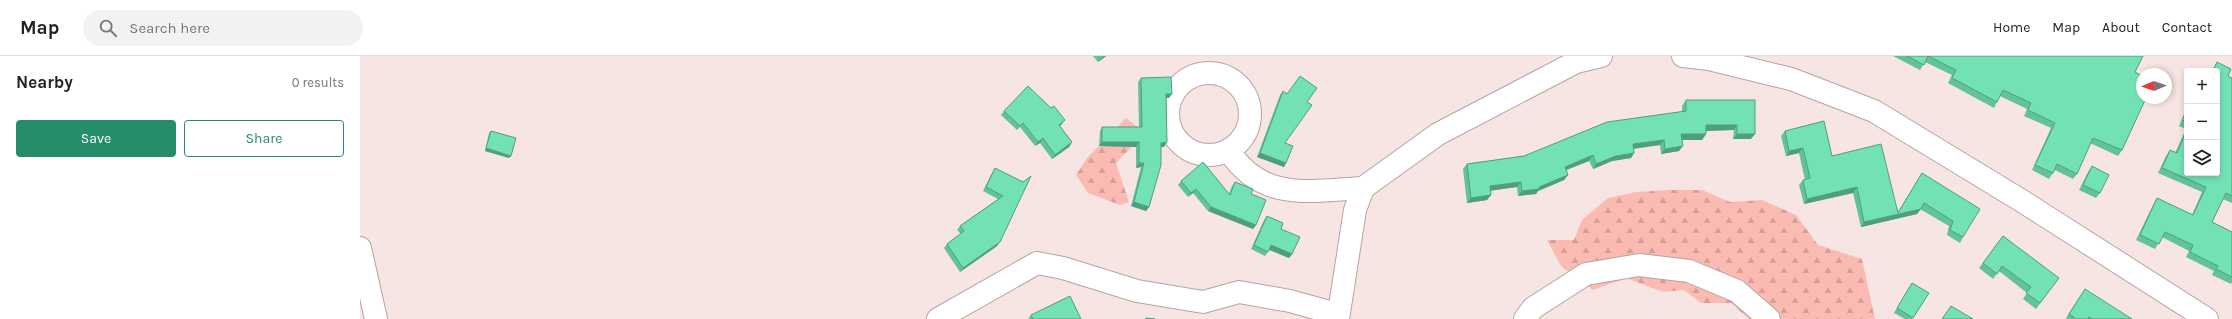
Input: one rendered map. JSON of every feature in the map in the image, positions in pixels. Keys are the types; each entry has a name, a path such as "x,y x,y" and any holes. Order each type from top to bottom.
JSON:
{"street":[{"path":"1229,151 1238,165 1261,182 1294,192 1363,188 1438,134 1569,59 1601,56"},
{"path":"1683,56 1709,57 1791,79 1874,111 2022,200 2207,319"},
{"path":"938,319 1037,263 1063,268 1137,291 1203,302 1239,292 1290,301 1338,317 1355,210 1363,188"},
{"path":"360,248 376,319"},
{"path":"1525,319 1533,308 1586,274 1639,265 1689,271 1737,291 1769,319"}],"green space":[{"path":"1126,118 1145,133 1116,163 1129,202 1120,205 1088,193 1076,175 1088,157"},
{"path":"1702,190 1730,202 1762,200 1796,215 1818,245 1862,259 1875,319 1749,319 1731,303 1701,303 1684,290 1663,292 1626,278 1593,290 1561,266 1547,240 1574,240 1582,220 1608,198 1636,192"}],"building":[{"path":"1907,56 1928,56 1924,65"},
{"path":"1928,56 2143,56 2135,72 2136,104 2143,104 2122,150 2093,138 2077,174 2057,164 2053,173 2035,165 2055,123 2028,110 2031,103 2003,90 1997,102 1952,78 1956,70"},
{"path":"2217,62 2231,69 2228,76 2232,78 2232,196 2226,193 2212,222 2232,232 2232,277 2216,269 2218,266 2190,252 2193,245 2165,232 2159,244 2140,235 2157,198 2193,215 2206,187 2162,168 2170,150 2177,153 2184,136 2184,176 2220,176 2220,68 2214,68"},
{"path":"1300,76 1317,88 1307,102 1312,105 1285,143 1293,146 1286,163 1260,153 1283,91 1287,94"},
{"path":"1171,77 1172,94 1166,94 1167,142 1161,143 1161,165 1149,207 1134,202 1144,163 1139,163 1139,142 1102,142 1102,127 1142,127 1141,78"},
{"path":"1028,86 1051,108 1054,106 1065,120 1059,125 1072,142 1055,155 1043,138 1038,142 1023,123 1020,126 1004,111"},
{"path":"1686,100 1755,100 1755,134 1737,134 1737,125 1706,125 1706,134 1681,134 1683,146 1665,149 1664,140 1633,144 1634,153 1616,156 1596,164 1593,155 1565,167 1568,175 1539,187 1540,189 1522,191 1521,182 1490,186 1491,195 1471,198 1467,164 1524,156 1607,122 1686,111"},
{"path":"1824,121 1832,156 1881,144 1898,213 1922,173 1980,209 1963,237 1950,230 1953,221 1924,203 1921,209 1864,222 1857,187 1807,199 1803,180 1810,178 1803,148 1789,151 1785,131"},
{"path":"491,131 516,138 511,156 486,148"},
{"path":"1203,162 1230,195 1235,182 1253,189 1251,194 1266,200 1256,225 1211,207 1196,189 1191,193 1181,181"},
{"path":"2092,166 2109,175 2100,193 2083,185"},
{"path":"995,168 1023,182 1031,176 1000,242 963,268 947,244 964,231 960,226 1003,196 986,187"},
{"path":"1267,216 1283,223 1281,229 1300,237 1292,254 1271,245 1268,252 1254,245"},
{"path":"2003,236 2059,278 2040,303 2026,293 2031,287 2002,266 1997,274 1983,263"},
{"path":"1912,283 1929,293 1913,318 1897,308"},
{"path":"2085,289 2132,319 2093,319 2089,317 2088,319 2076,319 2069,314"},
{"path":"1070,296 1081,319 1033,319 1031,315"},
{"path":"1951,306 1973,319 1942,319"}]}
